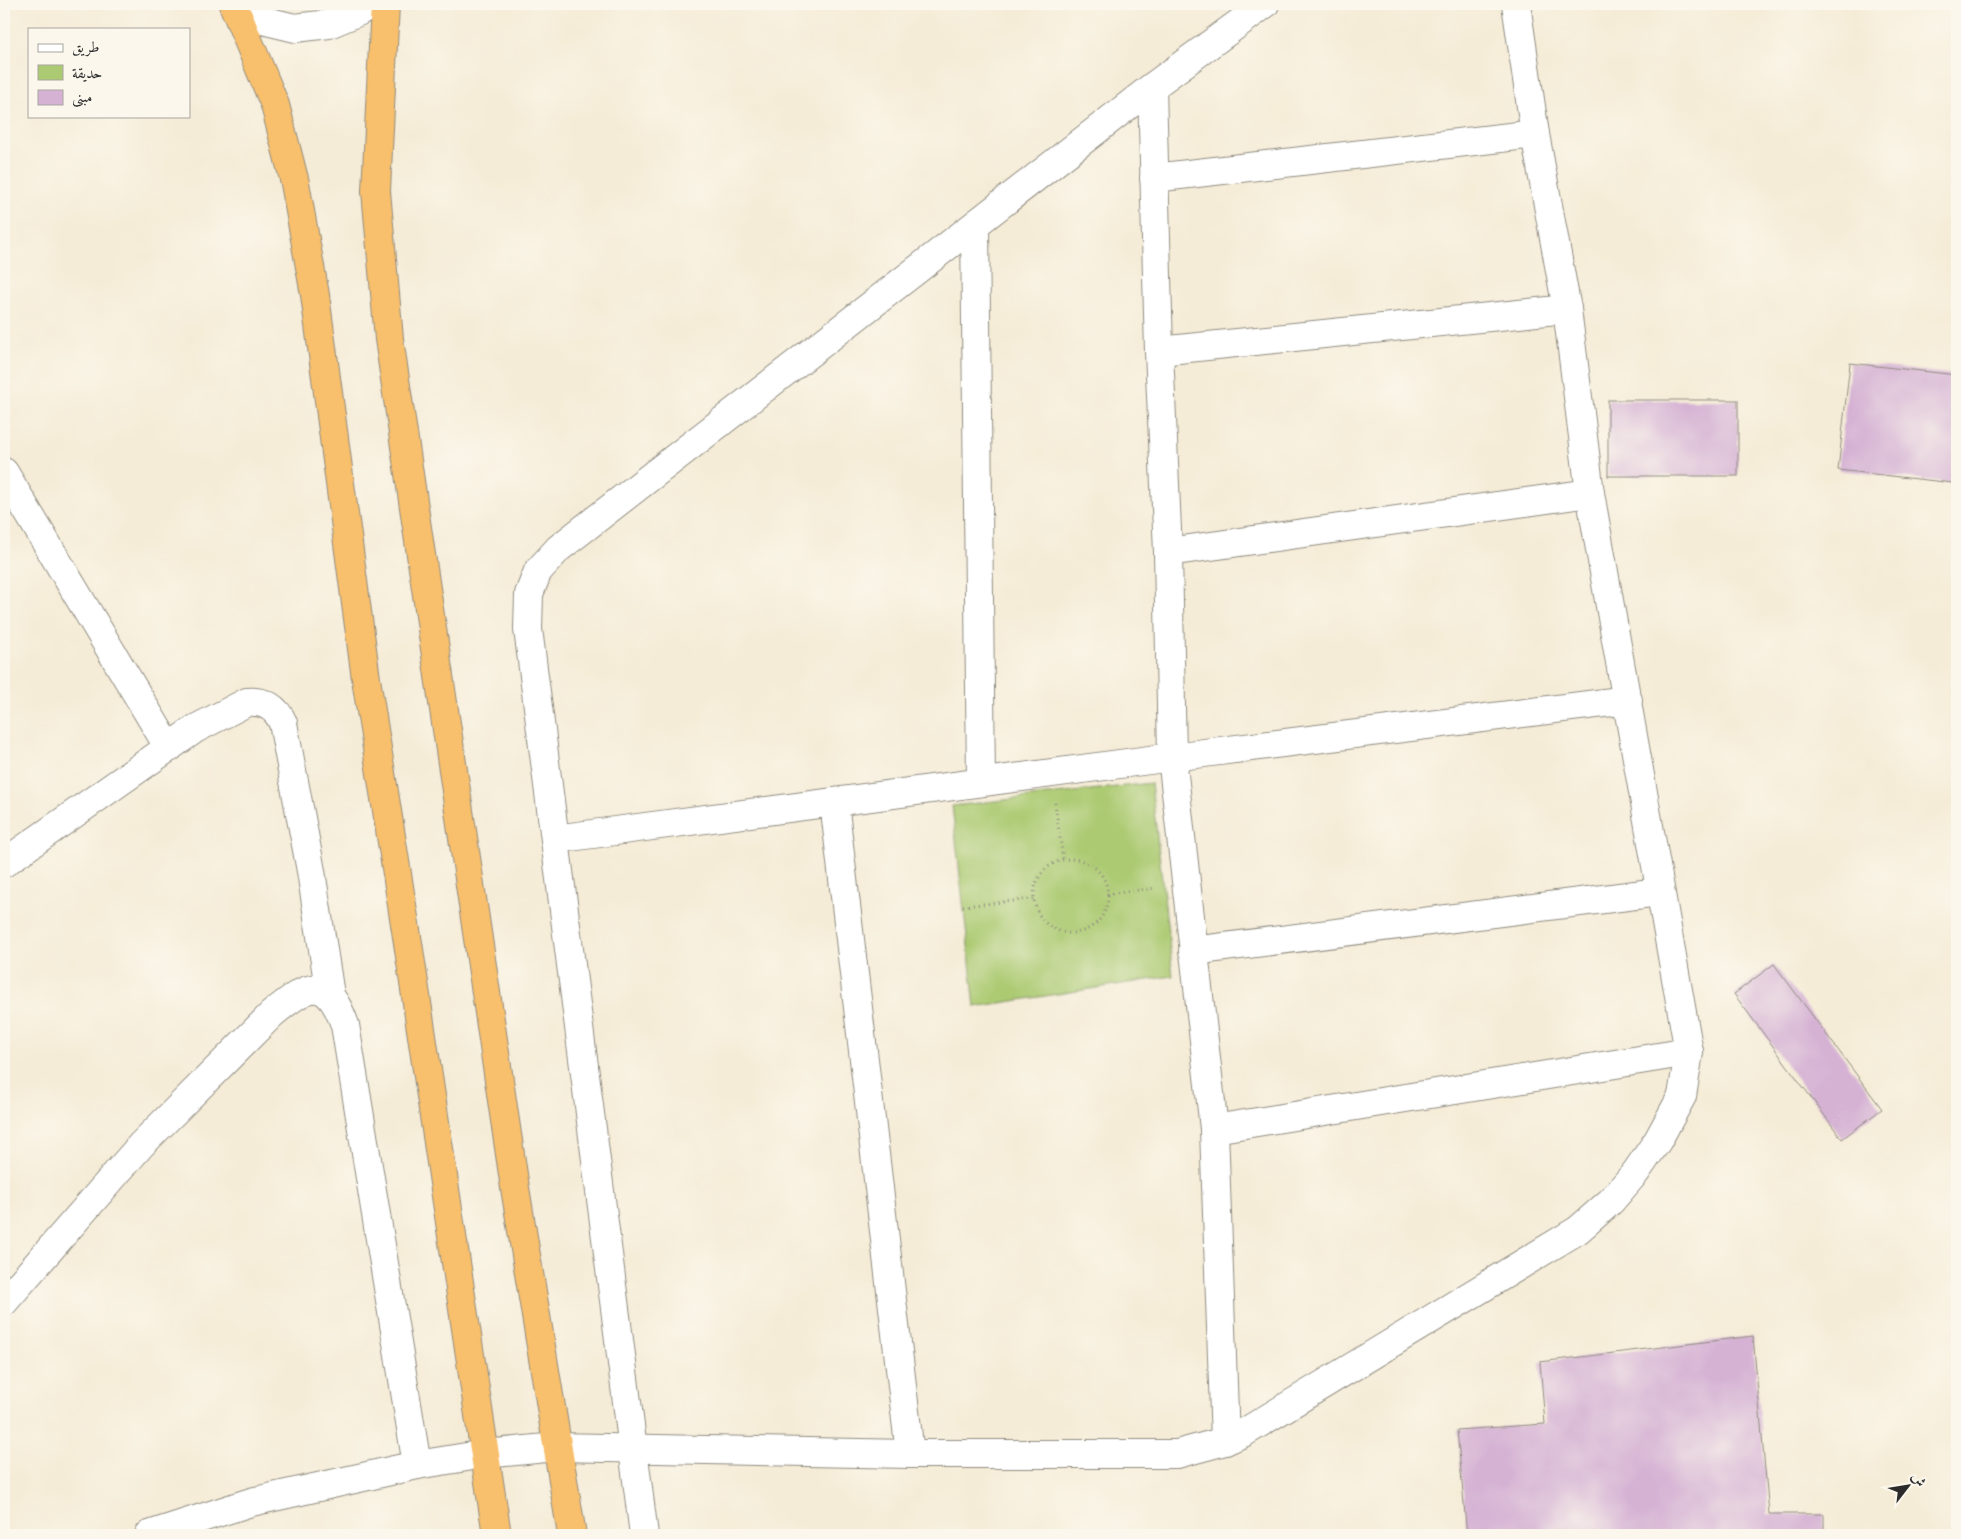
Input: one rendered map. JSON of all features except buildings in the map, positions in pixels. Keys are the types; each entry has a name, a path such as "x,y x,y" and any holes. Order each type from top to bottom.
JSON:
{"highway":[{"path":"233,4 275,105 295,183 313,286 366,679 408,943 497,1535"},
{"path":"385,4 376,191 390,339 504,1112 556,1446 572,1535"}],"street":[{"path":"233,4 262,20 295,28 329,24 360,11 368,4"},
{"path":"644,1535 528,629 529,594 538,571 559,548 1152,87 1266,4"},
{"path":"150,1535 251,1502 417,1465 485,1454 556,1446 910,1454 1177,1454 1245,1432 1578,1230 1611,1201 1636,1172 1658,1140 1682,1096 1689,1052 1659,892 1628,700 1590,493 1567,309 1535,134 1516,4"},
{"path":"1152,87 1159,351 1168,552 1172,757 1214,1129 1225,1440"},
{"path":"1154,178 1535,134"},
{"path":"975,226 981,782"},
{"path":"1159,351 1567,309"},
{"path":"4,472 169,748"},
{"path":"1168,552 1590,493"},
{"path":"555,839 1172,757 1628,700"},
{"path":"4,863 195,729 248,702 256,701 266,704 280,715 283,723 307,852 330,995"},
{"path":"834,802 910,1454"},
{"path":"1193,951 1659,892"},
{"path":"4,1302 142,1145 272,1014 294,996 310,989 320,988 330,995 339,1008 345,1024 417,1465"},
{"path":"1214,1129 1689,1052"}],"path":[{"path":"1051,773 1062,860"},
{"path":"1075,859 1088,863 1098,870 1105,881 1107,894 1107,905 1102,916 1094,925 1072,933 1060,932 1041,918 1034,899 1035,884 1051,864 1062,860 1075,859"},
{"path":"1107,894 1186,885"},
{"path":"964,906 1034,899"}],"green space":[{"path":"1151,783 1173,976 975,1007 952,806"}]}
